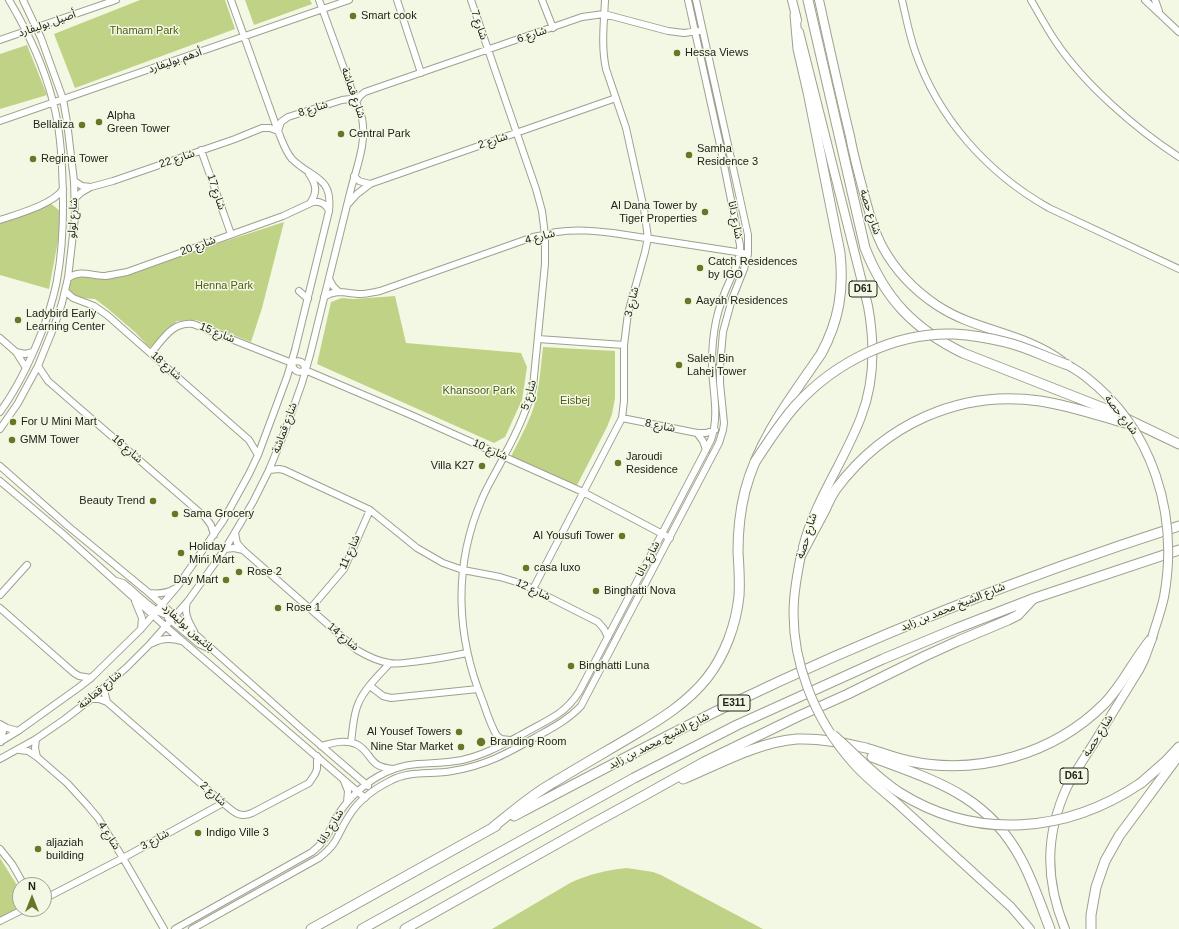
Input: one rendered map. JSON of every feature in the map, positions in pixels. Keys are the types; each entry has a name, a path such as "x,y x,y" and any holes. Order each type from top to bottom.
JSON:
{"highway":[{"path":"808,0 865,248 879,279 899,307 928,333 963,353 1111,412 1179,444"},
{"path":"492,828 550,785 676,708 707,678 716,665 729,639 737,611 739,582 738,552 740,524 745,492 765,438 821,354 832,331 841,292 842,279 840,253 798,49 795,15"},
{"path":"755,462 784,419 821,381 851,361 867,353 890,345 918,337 954,334 1006,342 1068,365"},
{"path":"801,555 835,490 851,470 893,434 914,422 949,407 980,400 999,398 1040,401 1145,428"},
{"name":"شارع الشيخ محمد بن زايد","path":"311,929 492,828 624,758 719,710 878,637 949,607 1129,542 1179,526"},
{"name":"شارع الشيخ محمد بن زايد","path":"362,929 595,799 701,743 737,726 883,659 955,629 1035,598 1179,550"},
{"path":"405,929 697,766 925,656 1008,620 1018,615 1035,598"},
{"path":"645,795 750,750 785,740 810,739 828,741 866,748 909,761 947,766 1005,760 1024,754 1059,738 1075,728 1095,712 1105,703 1117,688 1152,638"},
{"path":"833,736 878,777 912,799 937,811 950,815 976,822 1006,825 1022,825 1070,817 1100,807 1141,783 1165,762 1179,747"},
{"path":"846,744 865,754 947,787 973,803 984,812 1005,834 1022,860 1050,929"},
{"path":"1091,929 1094,894 1105,861 1119,836 1179,755"}],"main road":[{"name":"شارع حصة","path":"792,0 868,306 873,343 871,380 862,416 810,522 796,578 794,626 802,672 820,715 846,755 1011,907 1030,929"},
{"name":"شارع حصة","path":"819,0 857,170 877,236 890,259 906,279 936,304 956,316 1029,342 1049,352 1085,376 1116,406 1128,422 1140,439 1157,476 1166,516 1168,536 1167,578 1164,598 1152,638 1139,670 1068,786 1056,816 1050,848 1051,881 1058,912 1065,929"}],"street":[{"name":"شارع لولو","path":"0,412 10,399 26,368 47,317 57,281 63,232 63,189 60,144 54,102 42,66 9,0"},
{"name":"شارع لولو","path":"0,429 18,403 38,366 55,324 68,278 74,230 74,181 67,122 62,99 50,63 23,0"},
{"name":"شارع قماشة","path":"0,742 18,731 91,678 142,629 177,587 223,521 249,474 265,439 292,363 329,211 328,190 319,179 291,158 284,146 231,0"},
{"name":"شارع قماشة","path":"0,759 36,739 65,719 106,686 150,644 188,601 225,549 275,457 306,370 362,148 364,133 362,118 320,0"},
{"name":"أدهم بوليفارد","path":"0,121 349,0"},
{"path":"397,0 421,73"},
{"name":"شارع 7","path":"471,0 488,50"},
{"path":"542,0 553,28"},
{"name":"شارع 3","path":"533,589 622,418 624,401 624,345 628,313 648,238 644,209 626,128 604,59 605,0"},
{"name":"شارع دانا","path":"175,929 312,852 320,846 326,839 335,820 347,802 366,784 376,778 396,769 417,764 444,763 461,760 492,750 549,720 566,708 579,692 661,533 706,450 715,430 716,420 712,363 713,342 716,320 722,300 737,265 740,253 739,237 688,0"},
{"name":"شارع دانا","path":"192,929 319,858 334,843 349,815 356,807 374,791 391,780 402,776 420,773 469,768 488,762 552,728 573,714 581,706 670,538 721,437 723,430 724,416 720,383 720,366 723,332 732,299 748,254 748,235 696,0"},
{"path":"902,0 915,52 932,90 954,125 982,157 1014,185 1049,208 1179,269"},
{"path":"1031,0 1056,42 1093,86 1138,127 1179,157"},
{"path":"1145,0 1179,32"},
{"path":"1155,0 1158,9 1164,17"},
{"name":"أصيل بوليفارد","path":"0,40 113,1"},
{"name":"شارع 6","path":"356,102 365,92 582,17 604,14 665,31 684,33 703,30"},
{"name":"شارع 5","path":"488,50 540,200 545,235 545,264 535,375 530,398 518,428 489,484 476,514 467,546 463,570 461,604 467,654 478,689 495,732"},
{"name":"شارع 6","path":"352,90 365,92"},
{"name":"شارع 2","path":"346,208 357,194 370,184 616,98"},
{"name":"شارع 8","path":"278,131 281,122 288,117 346,99 356,102"},
{"path":"262,128 268,121 271,112"},
{"path":"262,128 270,128 278,131"},
{"name":"شارع 22","path":"75,198 91,187 113,181 235,139 262,128"},
{"name":"شارع 17","path":"202,150 230,234"},
{"path":"307,170 315,184 316,189 310,203"},
{"path":"354,176 359,181 370,184"},
{"path":"74,181 82,186 91,187"},
{"path":"0,220 48,202 57,196 63,189"},
{"path":"48,202 57,204 63,210"},
{"path":"310,203 321,203 329,211"},
{"name":"شارع 20","path":"68,278 77,273 105,276 122,273 283,216 310,203"},
{"name":"شارع 4","path":"324,297 331,293 339,292 361,294 380,291 533,237 576,230 648,238 748,254"},
{"path":"70,262 82,273"},
{"path":"329,279 339,292"},
{"name":"شارع 18","path":"65,291 77,300 101,310 249,440 258,455"},
{"path":"299,291 308,299"},
{"path":"62,303 77,300"},
{"name":"شارع 15","path":"151,353 173,328 186,323 193,324 292,363"},
{"path":"0,338 16,352 22,359 26,368"},
{"path":"538,339 624,345"},
{"path":"16,352 24,354 33,352"},
{"path":"298,361 302,362 306,370 301,372 296,371 293,368 292,363 298,361"},
{"name":"شارع 16","path":"38,366 48,381 205,517 211,525 214,535"},
{"name":"شارع 10","path":"306,370 583,492 670,538"},
{"path":"31,379 42,379 48,381"},
{"name":"شارع 8","path":"622,418 697,433 706,433 715,430"},
{"path":"697,433 703,441 706,450"},
{"path":"249,440 260,441 265,439"},
{"path":"275,457 284,470"},
{"name":"بانثيون بوليفارد","path":"1,468 69,527 149,592 172,618 196,636 374,791"},
{"path":"269,470 284,470"},
{"name":"شارع 12","path":"284,470 370,510 417,548 443,563 463,570 500,577 523,584 598,622 608,636"},
{"name":"بانثيون بوليفارد","path":"0,481 57,529 133,598 155,613 165,626 183,642 365,798"},
{"name":"شارع 11","path":"310,609 344,569 370,510"},
{"name":"شارع 16","path":"205,517 223,521"},
{"name":"شارع 14","path":"235,533 237,543 242,550 357,650 367,656 390,663 407,663 467,654"},
{"path":"225,549 234,548 242,550"},
{"path":"0,595 27,565"},
{"path":"114,580 123,582 155,613 172,618 199,644 211,649"},
{"path":"149,592 162,594 170,592 177,587"},
{"path":"133,598 142,618 142,629"},
{"path":"188,601 186,614 196,636"},
{"path":"0,608 74,673 91,678"},
{"path":"598,622 607,623 616,621"},
{"path":"150,644 166,638 183,642"},
{"path":"351,742 357,707 362,696 390,663"},
{"path":"74,673 78,683 78,688"},
{"path":"106,686 105,694 107,702"},
{"path":"370,686 383,696 391,698 478,689"},
{"path":"91,699 100,698 107,702"},
{"name":"شارع 2","path":"107,702 237,814 248,815 309,783 317,769 316,756"},
{"path":"1,725 18,731"},
{"path":"0,742 3,731 1,725"},
{"path":"495,732 501,739 510,740"},
{"path":"492,750 495,741 495,732"},
{"path":"36,739 35,748 37,757"},
{"path":"321,746 336,742 351,742 360,746 378,766 396,769"},
{"name":"شارع 4","path":"18,750 28,751 37,757 67,783 88,806 123,858 164,929"},
{"path":"344,780 348,791 347,802"},
{"name":"شارع 3","path":"52,895 223,803"},
{"path":"0,849 12,864 19,877"},
{"path":"0,921 12,915"}],"green space":[{"name":"Thamam Park","path":"140,0 225,0 235,29 75,88 54,34"},
{"path":"245,0 310,0 312,4 254,25"},
{"path":"27,45 47,95 0,109 0,54"},
{"path":"48,202 56,207 62,216 49,289 0,275 0,221"},
{"name":"Henna Park","path":"284,222 262,308 251,342 196,320 177,321 155,346 149,347 136,333 95,299 78,298 69,290 70,280 77,275 95,279 114,278 135,273 195,251"},
{"name":"Khansoor Park","path":"395,296 406,343 521,353 527,367 522,400 505,437 494,443 317,364 331,302 342,298 354,299"},
{"name":"Eisbej","path":"543,347 615,351 615,398 612,414 607,427 575,489 510,459 534,407"},
{"path":"0,858 12,877 12,911 0,917"},
{"path":"627,868 653,872 661,875 763,929 492,929 570,883 598,873"}],"place":[{"name":"Smart cook","path":"353,16"},
{"name":"Hessa Views","path":"677,53"},
{"name":"Alpha Green Tower","path":"99,122"},
{"name":"Bellaliza","path":"82,125"},
{"name":"Central Park","path":"341,134"},
{"name":"Samha Residence 3","path":"689,155"},
{"name":"Regina Tower","path":"33,159"},
{"name":"Al Dana Tower by Tiger Properties","path":"705,212"},
{"name":"Catch Residences by IGO","path":"700,268"},
{"name":"Aayah Residences","path":"688,301"},
{"name":"Ladybird Early Learning Center","path":"18,320"},
{"name":"Saleh Bin Lahej Tower","path":"679,365"},
{"name":"For U Mini Mart","path":"13,422"},
{"name":"GMM Tower","path":"12,440"},
{"name":"Jaroudi Residence","path":"618,463"},
{"name":"Villa K27","path":"482,466"},
{"name":"Beauty Trend","path":"153,501"},
{"name":"Sama Grocery","path":"175,514"},
{"name":"Al Yousufi Tower","path":"622,536"},
{"name":"Holiday Mini Mart","path":"181,553"},
{"name":"casa luxo","path":"526,568"},
{"name":"Rose 2","path":"239,572"},
{"name":"Day Mart","path":"226,580"},
{"name":"Binghatti Nova","path":"596,591"},
{"name":"Rose 1","path":"278,608"},
{"name":"Binghatti Luna","path":"571,666"},
{"name":"Al Yousef Towers","path":"459,732"},
{"name":"Branding Room","path":"481,742"},
{"name":"Nine Star Market","path":"461,747"},
{"name":"Indigo Ville 3","path":"198,833"},
{"name":"aljaziah building","path":"38,849"}]}
